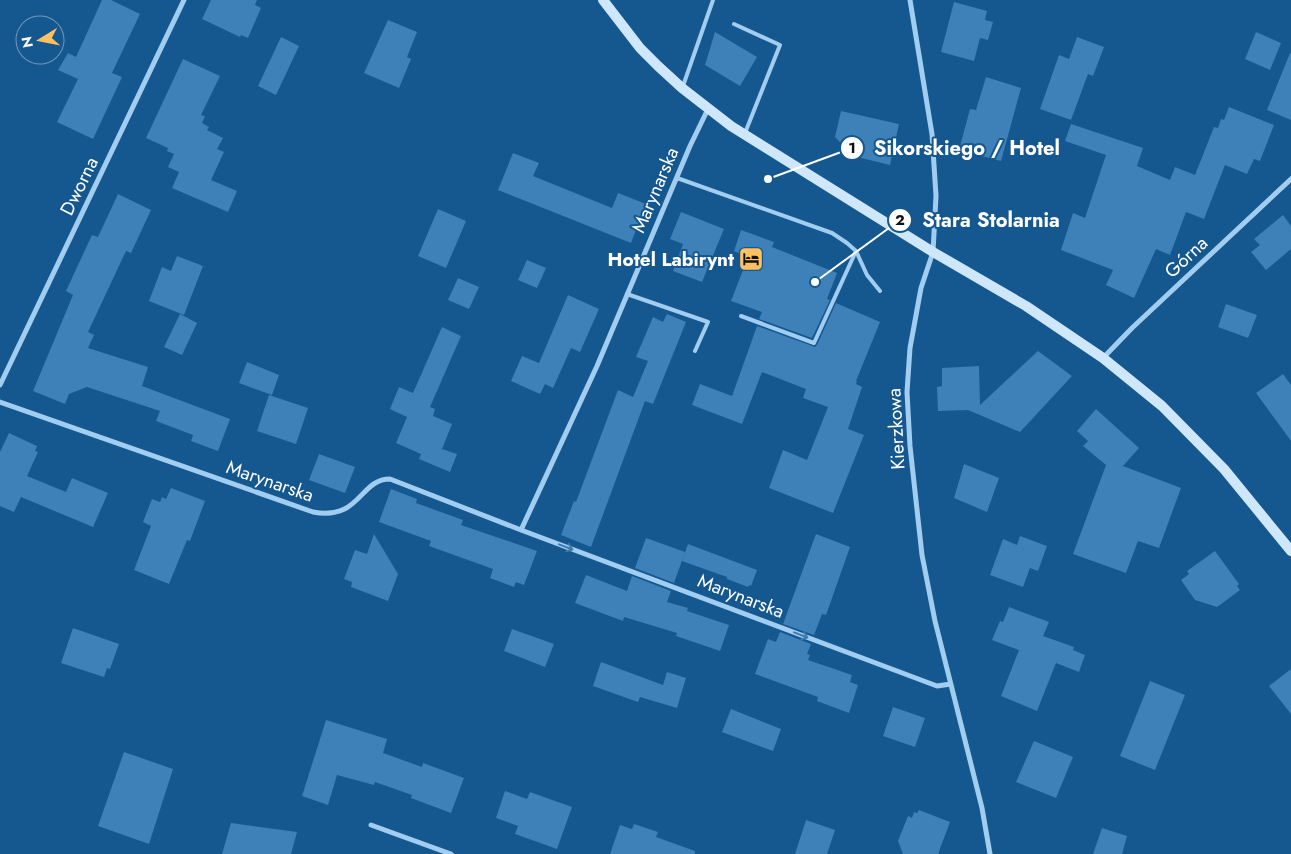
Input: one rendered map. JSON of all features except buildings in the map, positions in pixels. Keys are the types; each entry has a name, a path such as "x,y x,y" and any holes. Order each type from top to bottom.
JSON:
{"street":[{"name":"Dworna","path":"0,385 184,0"},
{"path":"603,0 640,48 682,88 708,109 745,135 933,252 1026,306 1103,358 1162,406 1224,468 1291,551"},
{"name":"Kierzkowa","path":"910,0 932,134 936,196 933,252 922,288 910,348 907,392 910,446 922,555 935,621 982,808 990,854"},
{"name":"Marynarska","path":"521,530 597,366 690,146 708,109"},
{"name":"Górna","path":"1103,358 1132,328 1291,179"},
{"name":"Marynarska","path":"0,402 326,515 347,509 371,486 383,478 390,478 521,530 937,686 951,684"},
{"path":"371,825 451,854"}],"lane":[{"path":"682,88 713,0"},
{"path":"734,24 780,45 745,135"},
{"path":"677,178 832,233 856,252 867,275 880,290"},
{"path":"741,316 814,343 856,252"},
{"path":"627,294 708,322 695,351"}],"place":[{"name":"Sikorskiego / Hotel","path":"768,179"},
{"name":"Hotel Labirynt","path":"751,259"},
{"name":"Stara Stolarnia","path":"815,282"}]}
